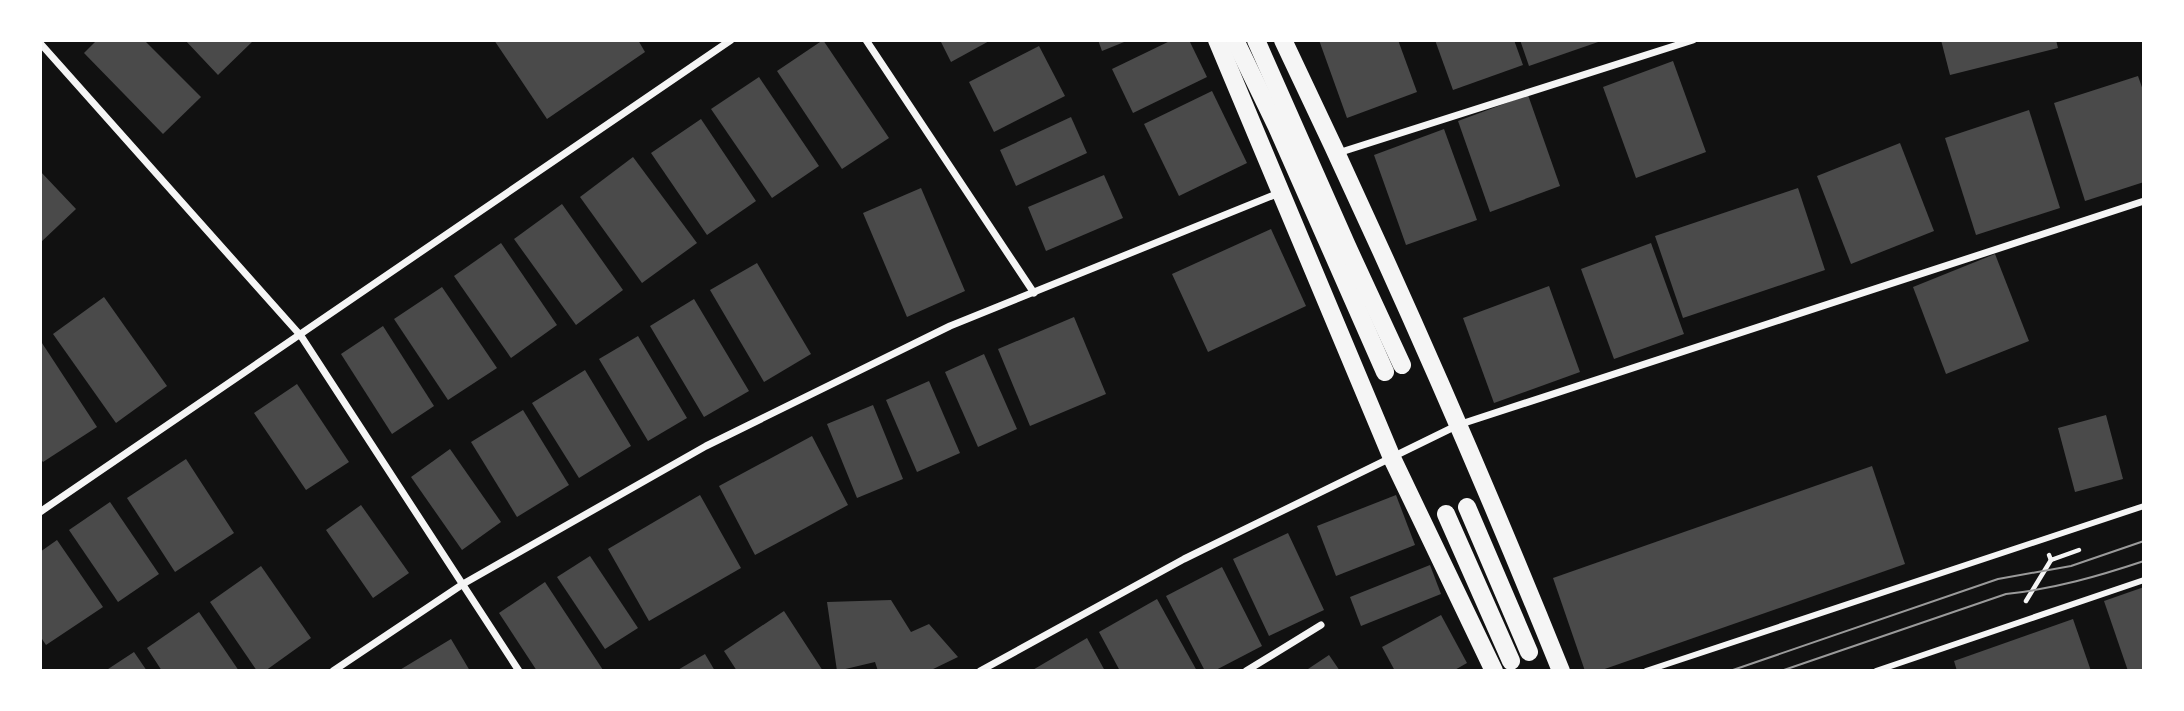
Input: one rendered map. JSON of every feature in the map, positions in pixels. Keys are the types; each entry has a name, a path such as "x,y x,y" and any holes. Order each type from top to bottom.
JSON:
{"main road":[{"path":"1217,40 1392,458 1494,671"},
{"path":"1235,40 1277,127 1385,372"},
{"path":"1256,40 1402,365"},
{"path":"1283,40 1337,153 1458,425 1517,560 1561,671"},
{"path":"1467,507 1529,652"},
{"path":"1446,514 1511,661"}],"street":[{"path":"40,512 731,40"},
{"path":"866,40 1034,293"},
{"path":"1337,153 1693,40"},
{"path":"40,43 301,336 519,671"},
{"path":"333,671 463,584 706,446 950,326 1281,192"},
{"path":"980,671 1184,559 1458,425 2144,201"},
{"path":"1646,671 2144,506"},
{"path":"1876,671 2144,580"},
{"path":"1246,671 1321,625"}],"path":[{"path":"2026,601 2051,560"}],"building":[{"path":"97,40 144,40 201,97 163,134 84,53"},
{"path":"185,40 254,40 218,75"},
{"path":"494,40 638,40 645,52 547,119"},
{"path":"823,40 889,138 842,169 777,71"},
{"path":"940,40 991,40 951,62"},
{"path":"1098,40 1129,40 1102,51"},
{"path":"1172,40 1189,40 1207,77 1133,113 1112,69"},
{"path":"1319,40 1398,40 1417,92 1347,118"},
{"path":"1435,40 1514,40 1523,65 1453,90"},
{"path":"1520,40 1601,40 1601,41 1529,66"},
{"path":"1941,40 2056,40 2058,48 1950,75"},
{"path":"1039,46 1065,96 994,132 969,82"},
{"path":"1673,61 1706,152 1636,178 1603,87"},
{"path":"2138,76 2144,93 2144,182 2085,201 2054,103"},
{"path":"759,77 819,166 772,198 711,109"},
{"path":"1212,91 1247,163 1179,196 1144,124"},
{"path":"1528,95 1560,186 1490,212 1458,121"},
{"path":"2029,110 2060,208 1976,235 1945,138"},
{"path":"1071,117 1087,153 1016,186 1000,150"},
{"path":"701,119 756,201 707,235 651,153"},
{"path":"1444,129 1477,220 1406,245 1374,155"},
{"path":"1900,143 1934,231 1851,264 1817,176"},
{"path":"633,157 697,243 642,283 580,197"},
{"path":"40,171 76,209 40,243"},
{"path":"1104,175 1123,218 1046,251 1028,207"},
{"path":"921,188 965,291 907,317 863,213"},
{"path":"1798,188 1825,270 1683,318 1655,236"},
{"path":"562,204 623,290 576,325 514,239"},
{"path":"1271,229 1306,306 1208,352 1172,274"},
{"path":"501,243 557,325 511,358 454,276"},
{"path":"1651,243 1684,334 1614,359 1581,269"},
{"path":"1995,254 2029,341 1946,374 1913,287"},
{"path":"757,263 811,354 764,382 710,290"},
{"path":"1549,286 1580,372 1494,403 1463,318"},
{"path":"442,287 497,368 448,400 394,319"},
{"path":"104,297 167,386 116,423 53,334"},
{"path":"694,299 749,391 704,417 650,326"},
{"path":"1074,317 1106,394 1030,426 998,349"},
{"path":"383,326 434,406 392,434 341,354"},
{"path":"638,336 687,418 648,441 599,359"},
{"path":"40,340 97,427 43,462 40,458"},
{"path":"984,354 1017,429 978,447 945,372"},
{"path":"585,370 631,446 579,478 532,403"},
{"path":"929,381 960,453 917,472 886,400"},
{"path":"297,384 349,462 306,490 254,413"},
{"path":"873,405 903,479 857,498 827,424"},
{"path":"523,410 569,485 517,517 471,442"},
{"path":"2106,415 2123,479 2075,492 2058,428"},
{"path":"812,436 848,505 755,555 719,486"},
{"path":"450,449 501,522 462,550 411,477"},
{"path":"186,459 234,533 175,572 127,498"},
{"path":"1872,466 1905,564 1599,671 1585,671 1553,578"},
{"path":"700,495 741,568 649,621 608,549"},
{"path":"1396,495 1415,545 1336,576 1317,526"},
{"path":"110,502 159,574 118,602 69,530"},
{"path":"361,505 409,573 373,598 326,530"},
{"path":"1288,533 1324,610 1269,636 1233,559"},
{"path":"57,540 103,607 46,645 40,636 40,552"},
{"path":"590,556 638,628 605,649 557,577"},
{"path":"1430,565 1441,594 1361,626 1350,597"},
{"path":"261,566 311,638 265,671 257,671 210,602"},
{"path":"1222,567 1262,646 1214,671 1205,671 1166,596"},
{"path":"545,582 602,671 537,671 499,613"},
{"path":"2144,587 2144,671 2128,671 2104,601"},
{"path":"1157,599 1197,671 1120,671 1099,632"},
{"path":"891,600 911,632 929,624 958,657 929,671 878,671 875,662 837,671 827,602"},
{"path":"784,611 823,671 737,671 724,651"},
{"path":"199,612 239,671 162,671 147,648"},
{"path":"1441,615 1467,663 1453,671 1395,671 1382,647"},
{"path":"2073,619 2091,671 1957,671 1954,661"},
{"path":"1087,638 1105,671 1031,671"},
{"path":"451,639 470,671 398,671"},
{"path":"134,652 147,671 105,671"},
{"path":"705,654 715,671 676,671"},
{"path":"1329,655 1340,671 1305,671"}],"tram line":[{"path":"1730,671 1998,579 2071,566 2144,541"},
{"path":"1781,671 2006,594 2076,581 2144,561"}]}
